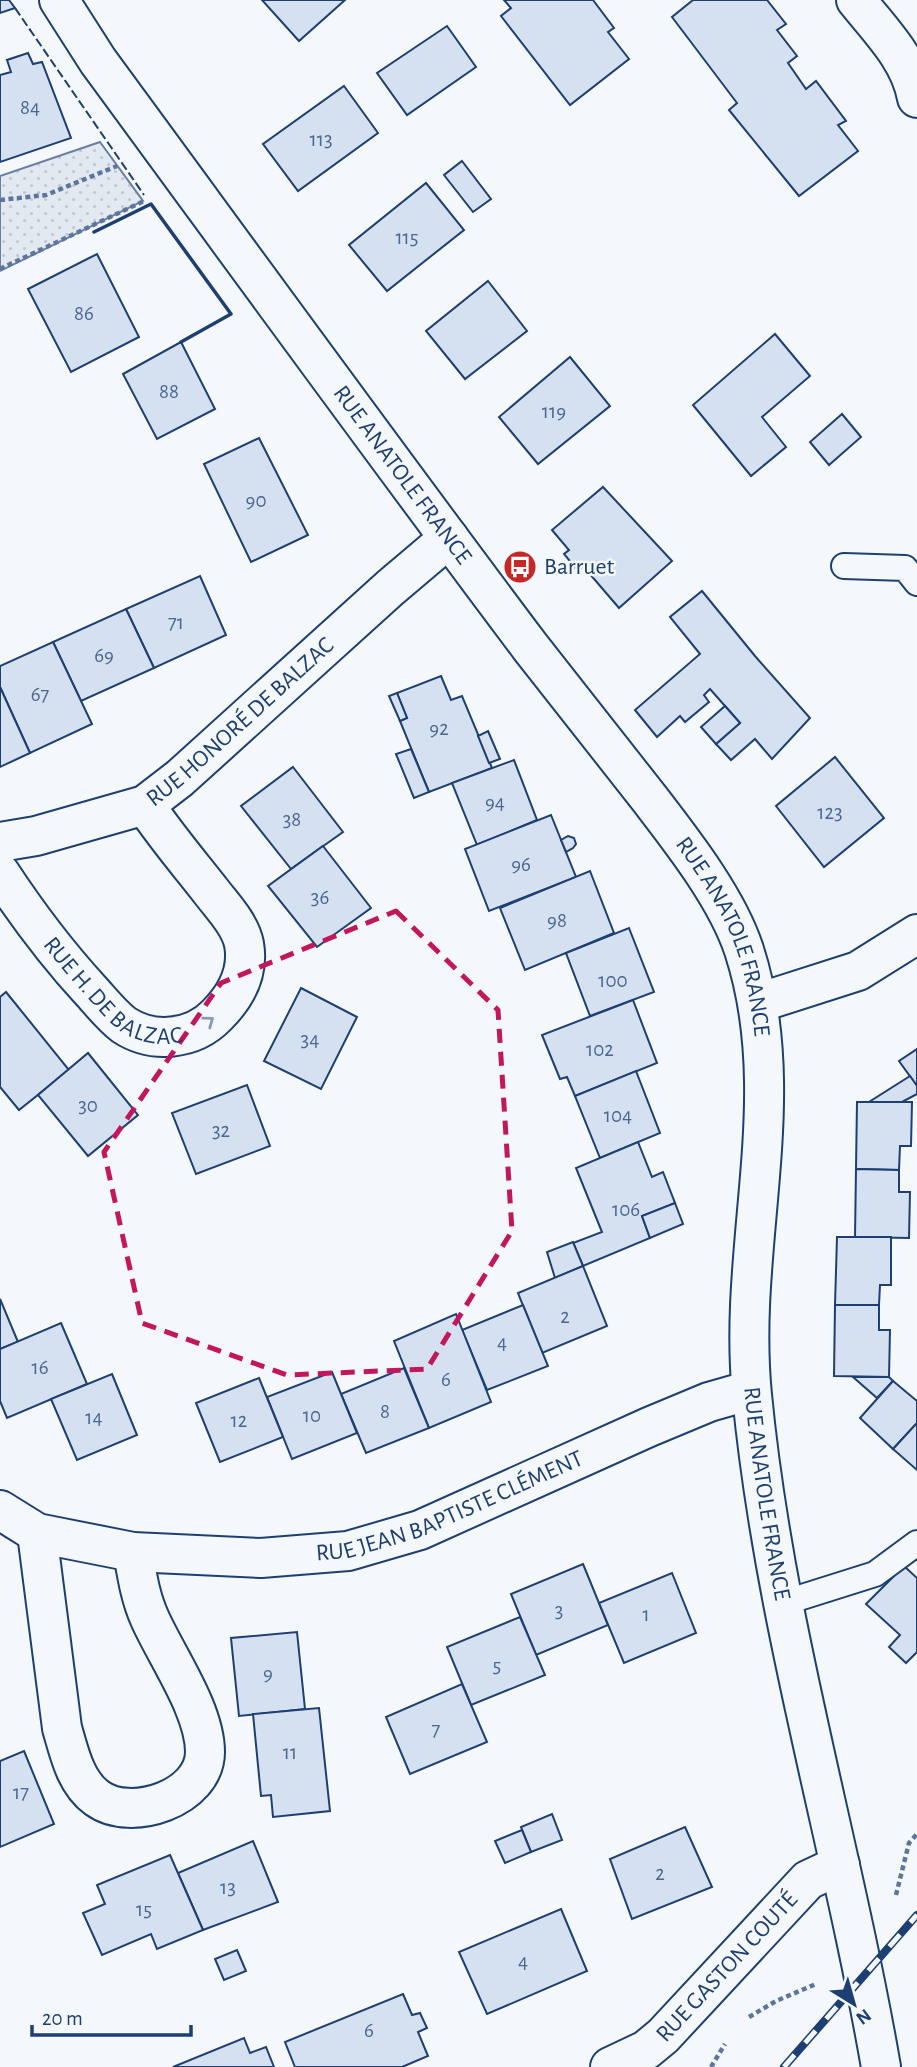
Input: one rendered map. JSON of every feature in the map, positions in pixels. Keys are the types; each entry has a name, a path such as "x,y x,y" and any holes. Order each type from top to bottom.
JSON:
{"street":[{"name":"RUE ANATOLE FRANCE","path":"59,0 98,61 449,538 689,850 742,944 758,1003 765,1070 764,1142 752,1282 751,1390 766,1506 783,1603 866,1976 881,2067"},
{"path":"856,0 902,58 915,84 917,98"},
{"name":"RUE HONORÉ DE BALZAC","path":"0,842 36,836 145,805 180,778 449,538"},
{"name":"RUE H. DE BALZAC","path":"0,873 21,905 74,973 124,1025 158,1039 190,1033 215,1018 235,994 245,968 243,942 230,917 145,805"},
{"path":"758,1003 858,971 917,934"},
{"name":"RUE JEAN BAPTISTE CLÉMENT","path":"0,1510 37,1534 133,1552 261,1558 348,1551 420,1530 649,1427 709,1402 751,1390"},
{"path":"37,1534 62,1728 69,1755 79,1779 95,1797 114,1808 144,1808 173,1798 197,1778 205,1755 203,1737 187,1691 149,1616 138,1583 133,1552"},
{"name":"RUE GASTON COUTÉ","path":"610,2067 646,2050 663,2036 808,1880 840,1865"}],"lane":[{"path":"844,566 905,568 917,583"},
{"path":"783,1603 875,1574 917,1544"}],"path":[{"path":"0,200 46,195 111,170 155,139"},
{"path":"0,269 151,196"},
{"path":"895,1898 909,1843 917,1833"},
{"path":"742,2021 776,2001 823,1982"},
{"path":"711,2067 726,2043"}],"highlighted area":[{"path":"396,911 498,1010 512,1231 427,1369 287,1375 142,1323 104,1152 221,983"}],"shaded area":[{"path":"100,142 143,201 0,271 0,176"}],"building":[{"path":"0,0 9,0 15,8 0,13"},
{"path":"262,0 345,0 299,41"},
{"path":"504,0 593,0 614,28 608,32 629,59 570,105 501,16 511,8"},
{"path":"693,0 767,0 786,24 777,30 797,56 788,63 806,89 816,81 846,121 838,125 858,151 799,196 729,110 737,103 672,17"},
{"path":"447,26 476,67 407,115 377,73"},
{"path":"28,53 33,64 42,62 71,138 0,162 0,75 11,72 7,60"},
{"path":"344,86 378,133 298,191 263,144"},
{"path":"462,161 491,199 473,212 444,175"},
{"path":"426,183 464,230 387,291 349,245"},
{"path":"97,254 139,337 71,372 28,289"},
{"path":"488,281 527,331 465,379 426,331"},
{"path":"775,334 810,376 762,417 786,447 751,476 693,405"},
{"path":"181,342 215,409 157,439 123,374"},
{"path":"570,357 610,406 538,464 499,417"},
{"path":"842,414 861,437 829,465 810,442"},
{"path":"259,438 308,535 251,562 204,464"},
{"path":"603,487 672,561 619,608 583,566 578,571 564,554 569,550 552,530"},
{"path":"200,576 226,635 154,668 126,609"},
{"path":"702,591 810,718 772,759 755,739 731,760 716,744 740,723 710,689 704,695 709,702 685,722 680,716 657,737 635,710 700,654 670,617"},
{"path":"126,609 154,668 81,701 53,642"},
{"path":"53,642 92,724 30,753 0,687 0,666"},
{"path":"441,676 451,700 462,696 492,768 429,792 400,721 407,718 397,693"},
{"path":"0,687 30,753 0,767"},
{"path":"397,693 407,718 400,721 389,696"},
{"path":"725,706 740,723 716,744 701,727"},
{"path":"488,731 500,759 489,763 478,736"},
{"path":"411,749 429,792 414,798 396,754"},
{"path":"835,757 884,818 824,867 776,806"},
{"path":"514,760 537,820 477,845 452,783"},
{"path":"293,767 343,832 291,869 241,806"},
{"path":"551,815 576,877 489,911 465,849"},
{"path":"568,836 574,838 576,844 566,852 561,840"},
{"path":"323,846 371,908 317,947 268,886"},
{"path":"590,871 614,933 525,970 500,908"},
{"path":"629,928 654,992 590,1016 566,953"},
{"path":"301,988 357,1017 321,1089 264,1061"},
{"path":"6,992 69,1070 19,1110 0,1087 0,997"},
{"path":"633,1000 657,1063 575,1096 567,1077 560,1079 542,1035"},
{"path":"917,1049 917,1086 899,1061"},
{"path":"88,1053 138,1115 88,1156 38,1095"},
{"path":"636,1071 660,1133 600,1158 575,1096"},
{"path":"910,1076 917,1086 917,1094 902,1102 869,1102"},
{"path":"247,1085 270,1146 196,1174 172,1113"},
{"path":"857,1102 912,1102 911,1146 900,1146 899,1170 856,1169"},
{"path":"638,1142 652,1177 663,1172 675,1203 642,1216 650,1238 583,1266 573,1243 602,1232 576,1168"},
{"path":"856,1169 899,1170 899,1192 910,1192 909,1238 855,1237"},
{"path":"675,1203 683,1224 650,1238 642,1216"},
{"path":"837,1237 891,1237 891,1285 880,1285 879,1305 835,1305"},
{"path":"573,1242 583,1266 555,1278 547,1252"},
{"path":"583,1266 607,1326 542,1353 518,1293"},
{"path":"0,1299 18,1342 0,1349"},
{"path":"523,1305 548,1366 487,1390 462,1330"},
{"path":"835,1305 879,1305 879,1330 890,1330 889,1377 834,1376"},
{"path":"456,1314 491,1402 429,1428 394,1341"},
{"path":"61,1323 87,1384 7,1418 0,1401 0,1349"},
{"path":"404,1368 429,1428 366,1453 341,1394"},
{"path":"332,1372 357,1433 292,1459 267,1397"},
{"path":"112,1374 137,1435 77,1460 51,1399"},
{"path":"853,1377 889,1377 893,1381 877,1398"},
{"path":"259,1378 283,1437 220,1462 196,1403"},
{"path":"893,1381 917,1401 917,1423 893,1449 860,1418"},
{"path":"917,1423 917,1470 893,1449"},
{"path":"583,1564 608,1625 536,1655 511,1594"},
{"path":"904,1566 917,1578 917,1652 906,1663 889,1647 900,1635 866,1604"},
{"path":"672,1573 696,1633 624,1663 599,1603"},
{"path":"520,1617 545,1675 471,1705 447,1647"},
{"path":"297,1632 305,1709 239,1716 231,1638"},
{"path":"462,1684 487,1742 410,1774 386,1717"},
{"path":"319,1708 330,1811 273,1817 271,1795 261,1796 253,1714"},
{"path":"24,1751 54,1824 0,1847 0,1761"},
{"path":"552,1814 562,1840 531,1852 521,1827"},
{"path":"685,1827 712,1887 632,1919 610,1859"},
{"path":"522,1830 531,1852 505,1863 495,1841"},
{"path":"253,1841 278,1902 203,1930 178,1873"},
{"path":"170,1855 203,1930 157,1949 151,1934 102,1955 83,1913 105,1904 97,1885"},
{"path":"561,1909 587,1971 487,2014 459,1952"},
{"path":"237,1950 246,1971 224,1980 215,1959"},
{"path":"403,1994 412,2015 420,2013 427,2028 418,2032 428,2056 402,2067 295,2067 285,2042"},
{"path":"244,2038 250,2053 266,2047 274,2067 173,2067"}],"railway":[{"path":"784,2067 917,1915"}],"fence":[{"path":"15,8 144,195"}],"wall":[{"path":"94,232 151,204 231,314 181,342"}],"place":[{"name":"Barruet","path":"520,567"}]}
